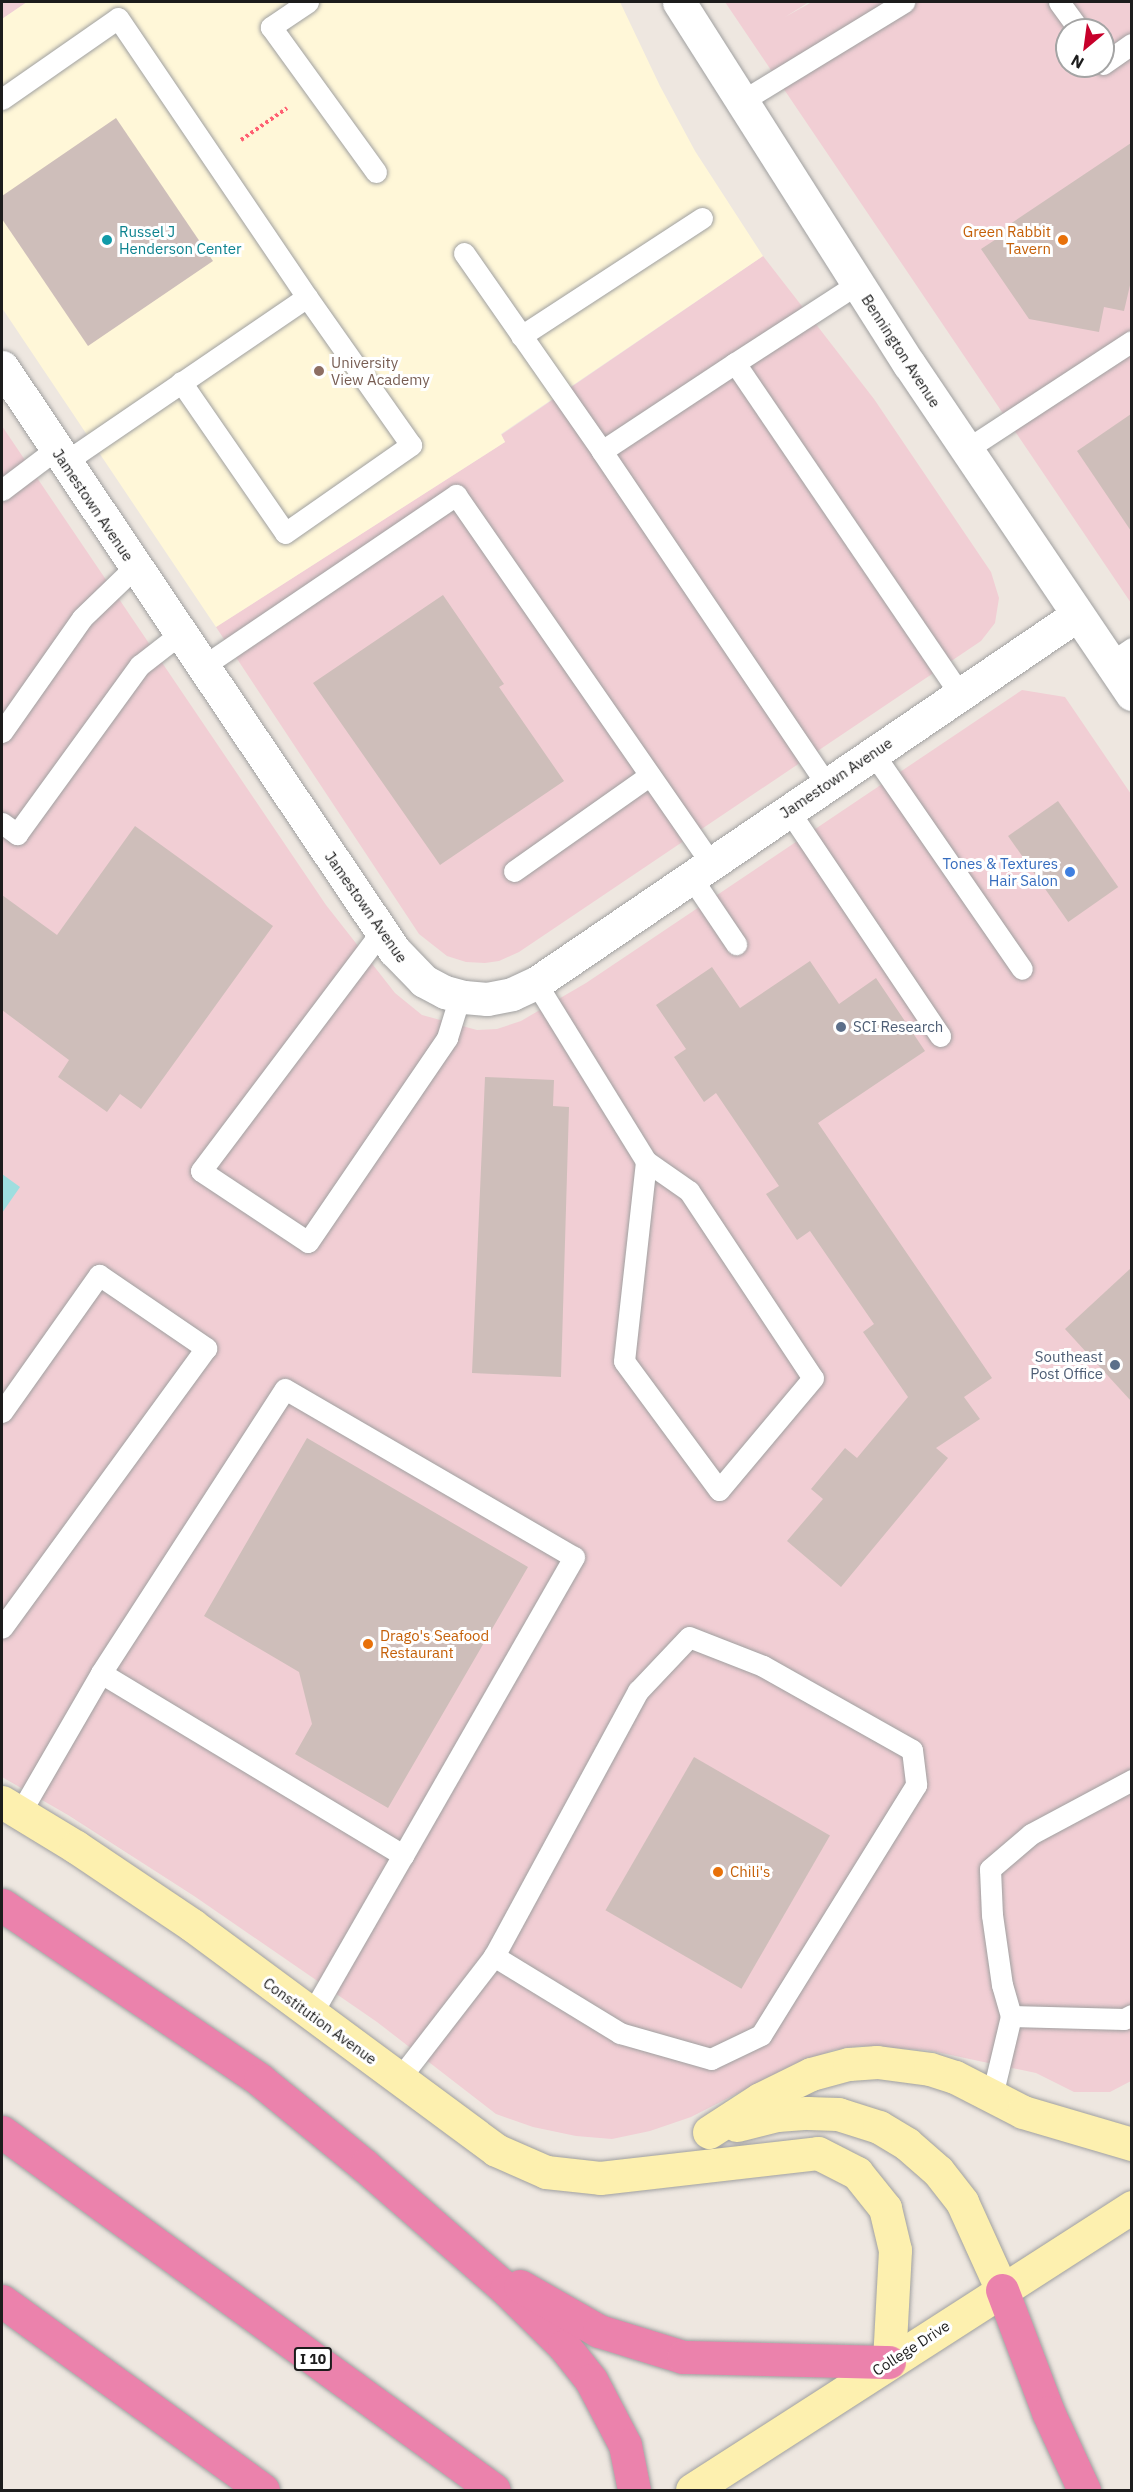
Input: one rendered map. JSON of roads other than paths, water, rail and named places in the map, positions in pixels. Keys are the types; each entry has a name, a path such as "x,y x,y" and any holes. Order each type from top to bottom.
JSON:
{"highway":[{"path":"2,1905 260,2080 473,2259 564,2346 591,2380 625,2445 634,2490"},
{"name":"I 10","path":"2,2132 494,2490"},
{"path":"473,2259 599,2331 673,2354 889,2362"},
{"path":"1002,2290 1048,2412 1084,2490"},
{"path":"2,2301 263,2490"}],"street":[{"name":"Bennington Avenue","path":"680,2 857,284 1077,615 1121,655 1131,694"},
{"name":"Jamestown Avenue","path":"2,367 381,932 401,959 416,974 445,992 460,996 487,999 512,994 536,983 1077,615"},
{"name":"Constitution Avenue","path":"11,1808 76,1847 192,1925 496,2150 546,2172 600,2178 659,2169 818,2153 857,2173 885,2208 895,2250 889,2362"},
{"name":"Constitution Avenue","path":"659,2169 709,2132 786,2085 811,2074 849,2064 877,2062 930,2069 955,2077 1023,2112 1131,2144"},
{"name":"Constitution Avenue","path":"709,2132 777,2115 807,2113 838,2114 879,2127 907,2144 938,2171 962,2202 1002,2290"},
{"name":"College Drive","path":"692,2490 1131,2207"}],"lane":[{"path":"308,2 271,27 376,172"},
{"path":"742,101 904,2"},
{"path":"1059,2 1070,18"},
{"path":"2,99 118,18 411,446 285,533 181,382"},
{"path":"1115,55 1131,44"},
{"path":"521,336 702,218"},
{"path":"464,253 602,451 827,784"},
{"path":"602,451 857,284"},
{"path":"2,490 181,382 307,297"},
{"path":"967,449 1131,341"},
{"path":"735,363 960,694"},
{"path":"202,667 456,495 650,775 701,870 736,944"},
{"path":"2,732 82,618 135,567"},
{"path":"2,823 17,834 141,665 180,634"},
{"path":"873,753 1022,969"},
{"path":"514,871 650,775"},
{"path":"789,811 940,1036"},
{"path":"381,932 201,1171 308,1242 447,1038 460,996"},
{"path":"536,983 646,1161 689,1191 813,1378 719,1491 624,1361 646,1161"},
{"path":"2,1412 99,1275 206,1348 2,1628"},
{"path":"11,1808 285,1389 574,1557 311,2015"},
{"path":"399,2079 494,1956 638,1691 689,1637 763,1666 912,1750 916,1785 761,2035 711,2059 620,2033 494,1956"},
{"path":"101,1673 403,1855"},
{"path":"992,2096 1011,2016 1000,1974 992,1915 990,1869 1031,1834 1131,1780"},
{"path":"1011,2016 1124,2019 1131,2015"}],"water":[{"path":"2,1174 20,1187 2,1213"}],"place":[{"name":"Russel J Henderson Center","path":"107,240"},
{"name":"Green Rabbit Tavern","path":"1063,240"},
{"name":"University View Academy","path":"319,371"},
{"name":"Tones & Textures Hair Salon","path":"1070,872"},
{"name":"SCI Research","path":"841,1027"},
{"name":"Southeast Post Office","path":"1115,1365"},
{"name":"Drago's Seafood Restaurant","path":"368,1644"},
{"name":"Chili's","path":"718,1872"}]}
